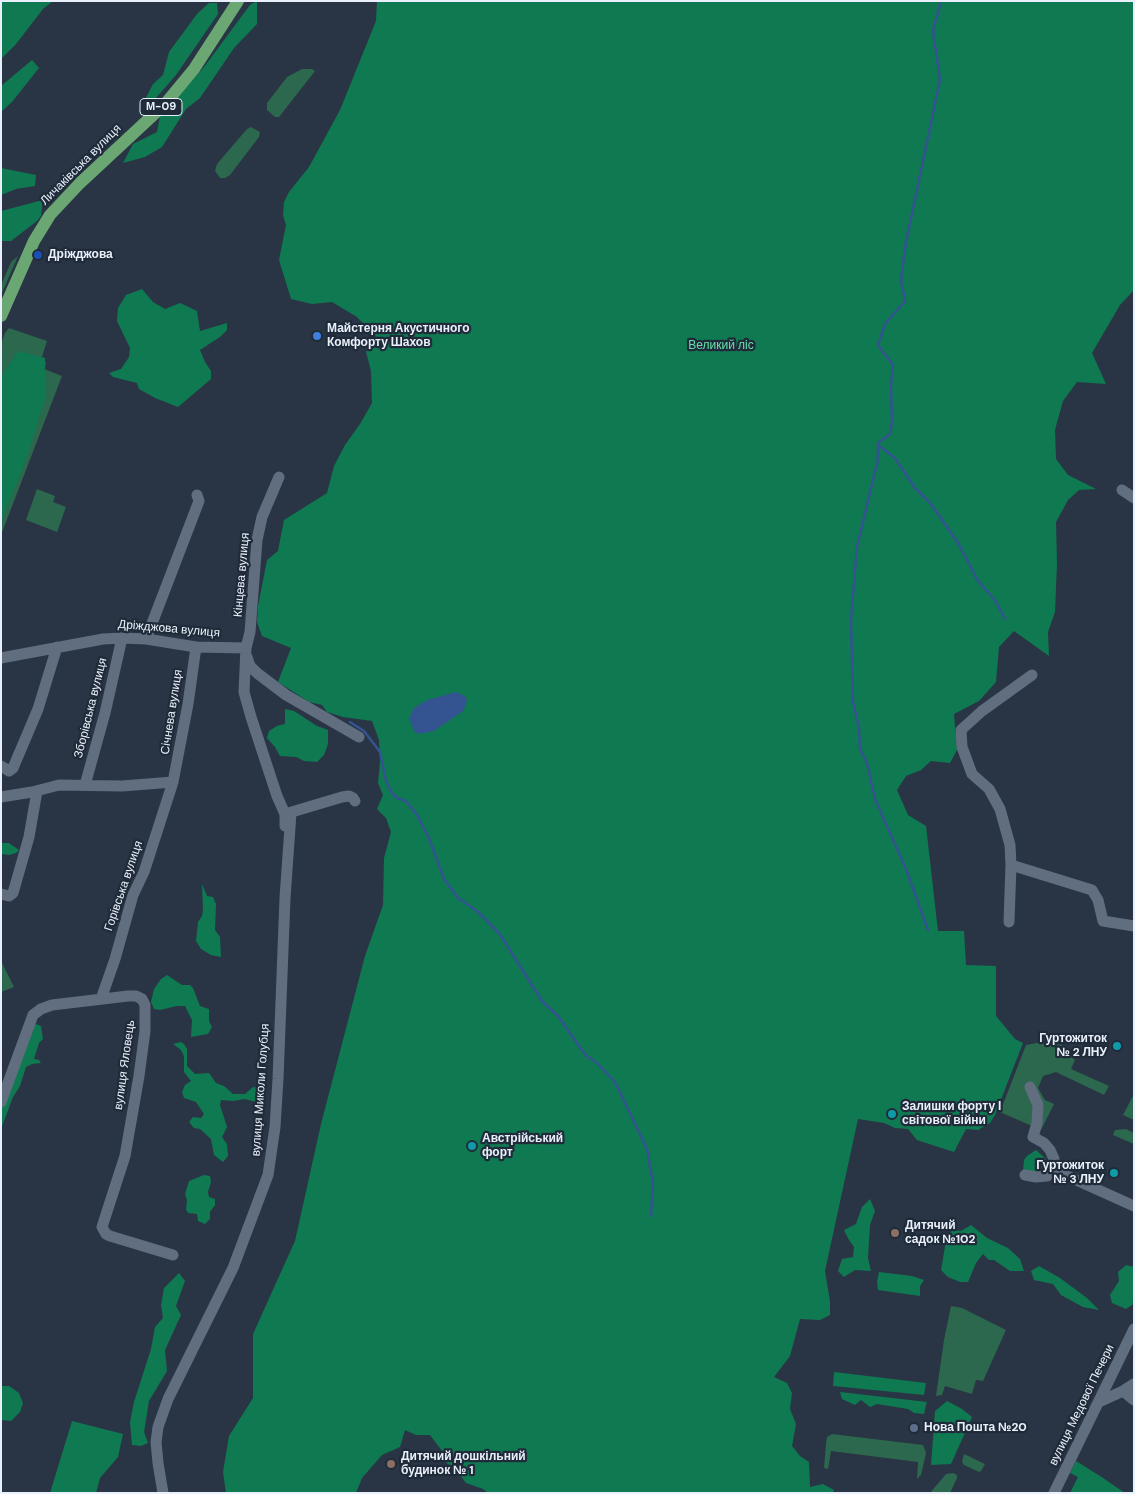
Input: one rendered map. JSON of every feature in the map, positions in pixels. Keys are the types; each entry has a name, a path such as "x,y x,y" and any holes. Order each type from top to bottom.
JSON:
{"main road":[{"name":"Личаківська вулиця","path":"1,316 34,241 50,215 80,183 165,104 202,58 238,1"}],"street":[{"name":"Кінцева вулиця","path":"279,477 262,517 257,540 250,632 246,648 244,692 277,796 288,814"},
{"path":"1122,490 1134,498"},
{"path":"146,639 198,501 197,495"},
{"name":"Дріжджова вулиця","path":"1,658 103,639 122,638 146,639 196,647 246,648"},
{"name":"Зборівська вулиця","path":"85,785 106,713 122,638"},
{"name":"Січнева вулиця","path":"173,782 188,704 196,647"},
{"path":"7,768 38,709 57,648"},
{"path":"246,648 250,666 257,673 300,704 359,737"},
{"path":"1010,922 1010,845 1000,808 988,789 972,774 962,748 961,730 982,711 1032,675"},
{"path":"1,797 59,785 122,786 173,782"},
{"name":"Горівська вулиця","path":"101,999 115,959 133,896 144,872 173,782"},
{"path":"1,894 8,896 13,893 29,837 37,791"},
{"path":"288,814 342,797 350,796 355,802"},
{"name":"вулиця Миколи Голубця","path":"163,1493 157,1456 158,1427 168,1399 233,1268 268,1176 278,1079 288,814"},
{"path":"1011,865 1092,890 1098,900 1103,921 1134,926"},
{"name":"вулиця Яловець","path":"1,1102 33,1015 41,1009 52,1005 101,999 136,996 142,998 146,1012 139,1076 125,1156 102,1228 110,1236 173,1255"},
{"path":"1025,1175 1047,1176 1054,1170 1054,1159 1050,1150 1044,1143 1033,1137 1038,1105 1030,1087"},
{"path":"1054,1170 1134,1206"},
{"name":"вулиця Медової Печери","path":"1054,1493 1134,1329"},
{"path":"1098,1402 1134,1384"},
{"path":"1123,1391 1134,1400"}],"green space":[{"path":"1,1 53,1 43,9 16,44 1,59"},
{"path":"257,1 257,24 234,48 200,98 186,109 162,147 145,157 123,163 133,144 157,132 160,116 204,67 250,5"},
{"name":"Великий ліс","path":"377,1 1134,1 1134,290 1120,305 1092,353 1106,384 1077,382 1063,401 1055,430 1056,459 1068,475 1096,489 1079,490 1068,500 1056,522 1055,612 1048,632 1049,656 1014,631 999,647 996,682 979,701 954,714 957,750 950,763 931,761 921,770 906,776 897,790 908,815 926,826 938,931 964,931 966,965 996,966 996,1016 1015,1039 1023,1043 995,1115 990,1123 978,1130 966,1129 954,1152 917,1140 908,1129 895,1128 884,1123 858,1119 825,1271 830,1301 830,1315 820,1320 800,1319 790,1356 774,1377 787,1383 792,1393 790,1409 796,1424 792,1446 800,1456 809,1462 810,1487 823,1484 834,1490 833,1493 488,1493 483,1489 466,1483 456,1470 444,1461 442,1451 430,1435 416,1435 405,1430 400,1447 382,1455 362,1478 356,1493 226,1493 223,1472 229,1436 253,1398 253,1334 295,1241 321,1124 365,956 383,905 384,858 391,832 386,818 377,809 383,795 378,783 380,762 379,740 372,721 343,717 327,712 322,705 309,702 278,682 291,648 262,636 257,622 258,606 267,560 278,551 284,520 327,493 334,466 372,403 371,371 366,352 376,337 357,317 332,302 312,304 291,299 279,260 286,225 283,215 284,202 289,192 309,167 340,110 376,21"},
{"path":"209,3 217,3 218,14 176,75 156,98 138,113 153,84 163,75 169,52 197,14"},
{"path":"32,60 39,68 12,102 1,112 1,86"},
{"path":"302,69 312,69 315,71 279,117 275,117 267,110 267,103 287,77"},
{"path":"251,127 260,132 259,137 230,175 220,178 215,171 217,164 247,129"},
{"path":"1,168 36,175 35,186 16,189 1,195"},
{"path":"43,200 41,216 37,221 11,241 1,241 1,211"},
{"path":"18,256 1,295 1,285 11,262"},
{"path":"142,289 153,302 165,309 180,303 197,311 200,331 227,323 227,330 220,337 200,350 211,371 211,379 178,407 139,389 137,383 113,377 109,373 121,369 129,357 130,348 117,321 118,308 126,295"},
{"path":"9,328 47,341 41,360 46,362 44,369 62,376 1,535 1,344"},
{"path":"18,351 45,358 46,396 24,465 1,521 1,377"},
{"path":"37,489 55,496 53,502 66,507 57,532 26,520"},
{"path":"285,709 294,711 317,726 328,730 328,744 324,755 317,762 304,761 296,757 280,756 267,738 269,731 285,724"},
{"path":"1,843 9,843 19,850 9,855 1,854"},
{"path":"202,884 207,896 213,897 216,904 215,930 220,937 221,957 211,955 201,949 196,941 198,922 202,916 203,909"},
{"path":"1,961 14,987 1,992"},
{"path":"167,975 182,985 190,985 200,1006 209,1009 209,1021 212,1027 208,1034 191,1037 192,1020 185,1006 160,1010 154,1009 151,1002 154,989 161,979"},
{"path":"36,1024 41,1026 43,1039 39,1043 34,1059 39,1060 41,1063 26,1067 20,1086 13,1097 1,1129 1,1104 32,1027"},
{"path":"181,1042 187,1049 187,1066 195,1074 209,1073 216,1083 224,1086 233,1094 245,1094 253,1087 259,1088 263,1092 262,1102 245,1099 221,1100 220,1105 227,1127 222,1137 227,1144 228,1156 223,1162 214,1155 211,1139 200,1129 194,1128 189,1122 193,1117 201,1118 204,1114 196,1102 184,1098 182,1092 185,1085 191,1081 184,1072 184,1056 181,1050 173,1044"},
{"path":"1042,1042 1062,1045 1075,1060 1071,1069 1109,1086 1104,1095 1056,1072 1043,1076 1038,1088 1045,1100 1054,1104 1041,1130 1000,1112 1026,1045"},
{"path":"1134,1094 1134,1120 1123,1115"},
{"path":"1126,1129 1134,1133 1134,1144 1113,1135 1115,1130"},
{"path":"1036,1150 1046,1159 1038,1173 1023,1171 1024,1160"},
{"path":"204,1175 210,1176 209,1197 215,1199 215,1205 210,1212 210,1219 205,1224 198,1221 197,1214 188,1213 185,1194 189,1181"},
{"path":"870,1199 875,1211 870,1225 868,1258 871,1271 855,1270 844,1277 838,1271 842,1259 853,1257 854,1247 844,1230 856,1224 862,1207"},
{"path":"971,1225 987,1238 1008,1248 1020,1259 1024,1271 1010,1271 994,1260 989,1260 983,1254 976,1263 968,1282 960,1282 948,1277 941,1270 946,1241 952,1230 961,1231"},
{"path":"1126,1265 1134,1267 1134,1300 1132,1305 1126,1309 1112,1303 1110,1295 1119,1281 1118,1272"},
{"path":"1039,1266 1060,1278 1087,1298 1099,1310 1083,1307 1061,1295 1053,1284 1034,1280 1031,1271"},
{"path":"879,1272 912,1276 924,1280 920,1286 920,1296 878,1290"},
{"path":"179,1273 185,1281 176,1306 181,1315 165,1350 167,1371 149,1401 144,1432 148,1443 141,1446 132,1445 130,1422 134,1402 151,1349 155,1327 163,1318 161,1305 164,1288"},
{"path":"951,1306 962,1308 1006,1330 983,1381 976,1380 972,1394 945,1386 942,1395 936,1396 944,1340"},
{"path":"834,1372 926,1383 924,1395 833,1386"},
{"path":"1,1386 9,1386 19,1393 23,1403 20,1412 11,1421 1,1420"},
{"path":"840,1392 927,1402 924,1414 914,1413 908,1409 877,1404 870,1407 861,1400 855,1405 842,1399"},
{"path":"947,1401 972,1417 951,1464 931,1465 935,1411"},
{"path":"72,1421 123,1434 118,1457 100,1478 96,1493 50,1493"},
{"path":"832,1434 923,1445 926,1453 921,1475 917,1479 918,1462 831,1451 828,1469 824,1468 827,1437"},
{"path":"964,1454 985,1464 981,1471 979,1472 964,1465 962,1462"},
{"path":"1076,1461 1125,1493 1070,1493 1078,1477 1070,1473"},
{"path":"953,1473 957,1475 957,1478 950,1493 930,1493 946,1474"}],"water":[{"path":"456,692 465,696 467,701 463,711 434,731 419,734 414,731 409,718 414,708 427,700"}],"waterway":[{"path":"928,930 906,869 875,799 867,763 860,749 859,728 853,702 851,620 857,547 878,459 878,443 890,434 892,422 891,385 893,365 878,345 885,324 905,301 901,280 906,242 940,80 933,31 941,1"},
{"path":"878,445 895,458 915,488 931,504 958,543 978,581 995,600 1005,619"},
{"path":"350,722 364,731 380,752 386,781 392,793 397,798 406,801 417,815 429,838 444,879 458,898 477,911 499,933 542,1001 558,1016 586,1056 596,1062 615,1082 647,1149 653,1183 651,1216"}],"place":[{"name":"Дріжджова","path":"38,255"},
{"name":"Майстерня Акустичного Комфорту Шахов","path":"317,336"},
{"name":"Гуртожиток № 2 ЛНУ","path":"1117,1046"},
{"name":"Залишки форту І світової війни","path":"892,1114"},
{"name":"Австрійський форт","path":"472,1146"},
{"name":"Гуртожиток № 3 ЛНУ","path":"1114,1173"},
{"name":"Дитячий садок №102","path":"895,1233"},
{"name":"Нова Пошта №20","path":"914,1428"},
{"name":"Дитячий дошкільний будинок № 1","path":"391,1464"}]}
